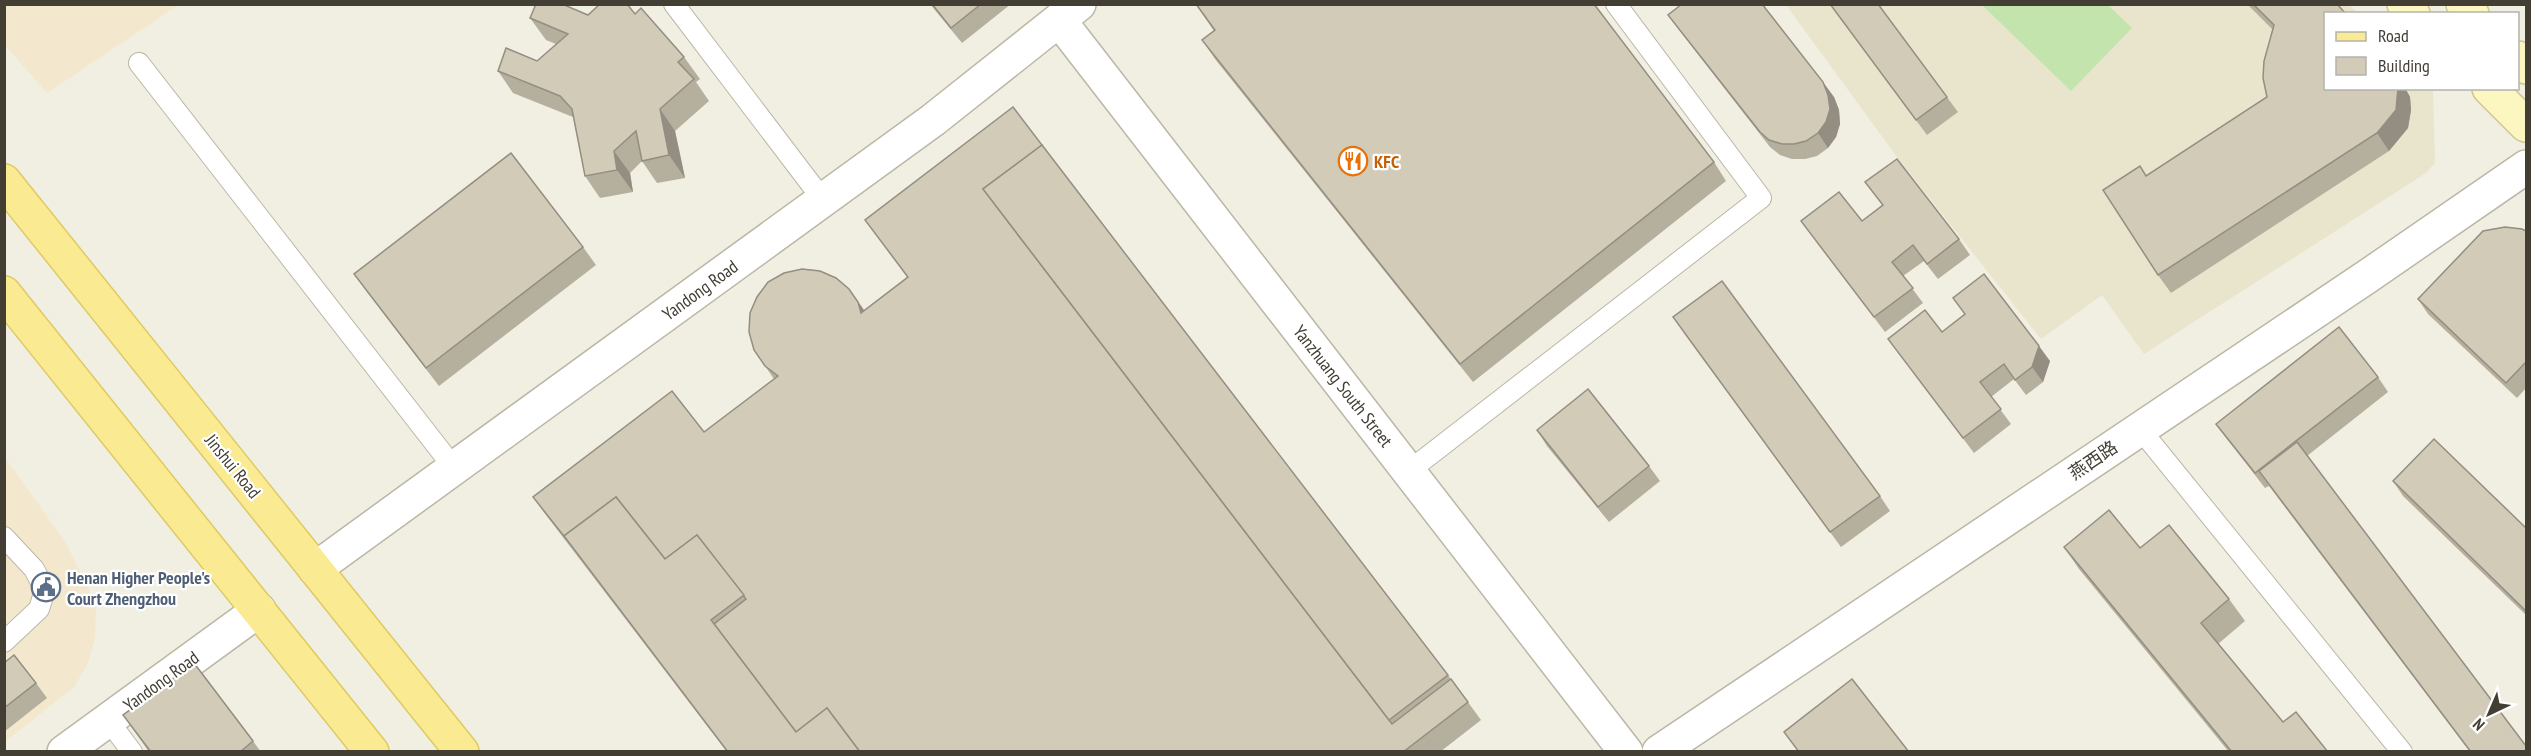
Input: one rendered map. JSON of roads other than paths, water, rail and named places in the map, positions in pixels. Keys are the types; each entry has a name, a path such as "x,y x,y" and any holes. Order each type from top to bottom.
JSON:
{"main road":[{"name":"Jinshui Road","path":"4,181 462,752"},
{"path":"4,293 372,752"}],"street":[{"name":"Yandong Road","path":"315,569 933,120 1069,12"},
{"name":"Yanzhuang South Street","path":"1069,12 1409,471 1626,752"},
{"path":"2491,90 2526,125"},
{"name":"燕西路","path":"1659,752 2526,167"},
{"name":"Yandong Road","path":"64,752 259,610"}],"lane":[{"path":"674,4 823,200"},
{"path":"1409,471 1761,198 1616,4"},
{"path":"139,63 454,468"},
{"path":"2140,429 2402,752"},
{"path":"4,537 34,569 45,590 39,609 4,642"},
{"path":"108,720 132,752"}],"place":[{"name":"KFC","path":"1353,161"},
{"name":"Henan Higher People's Court Zhengzhou","path":"46,587"}]}
